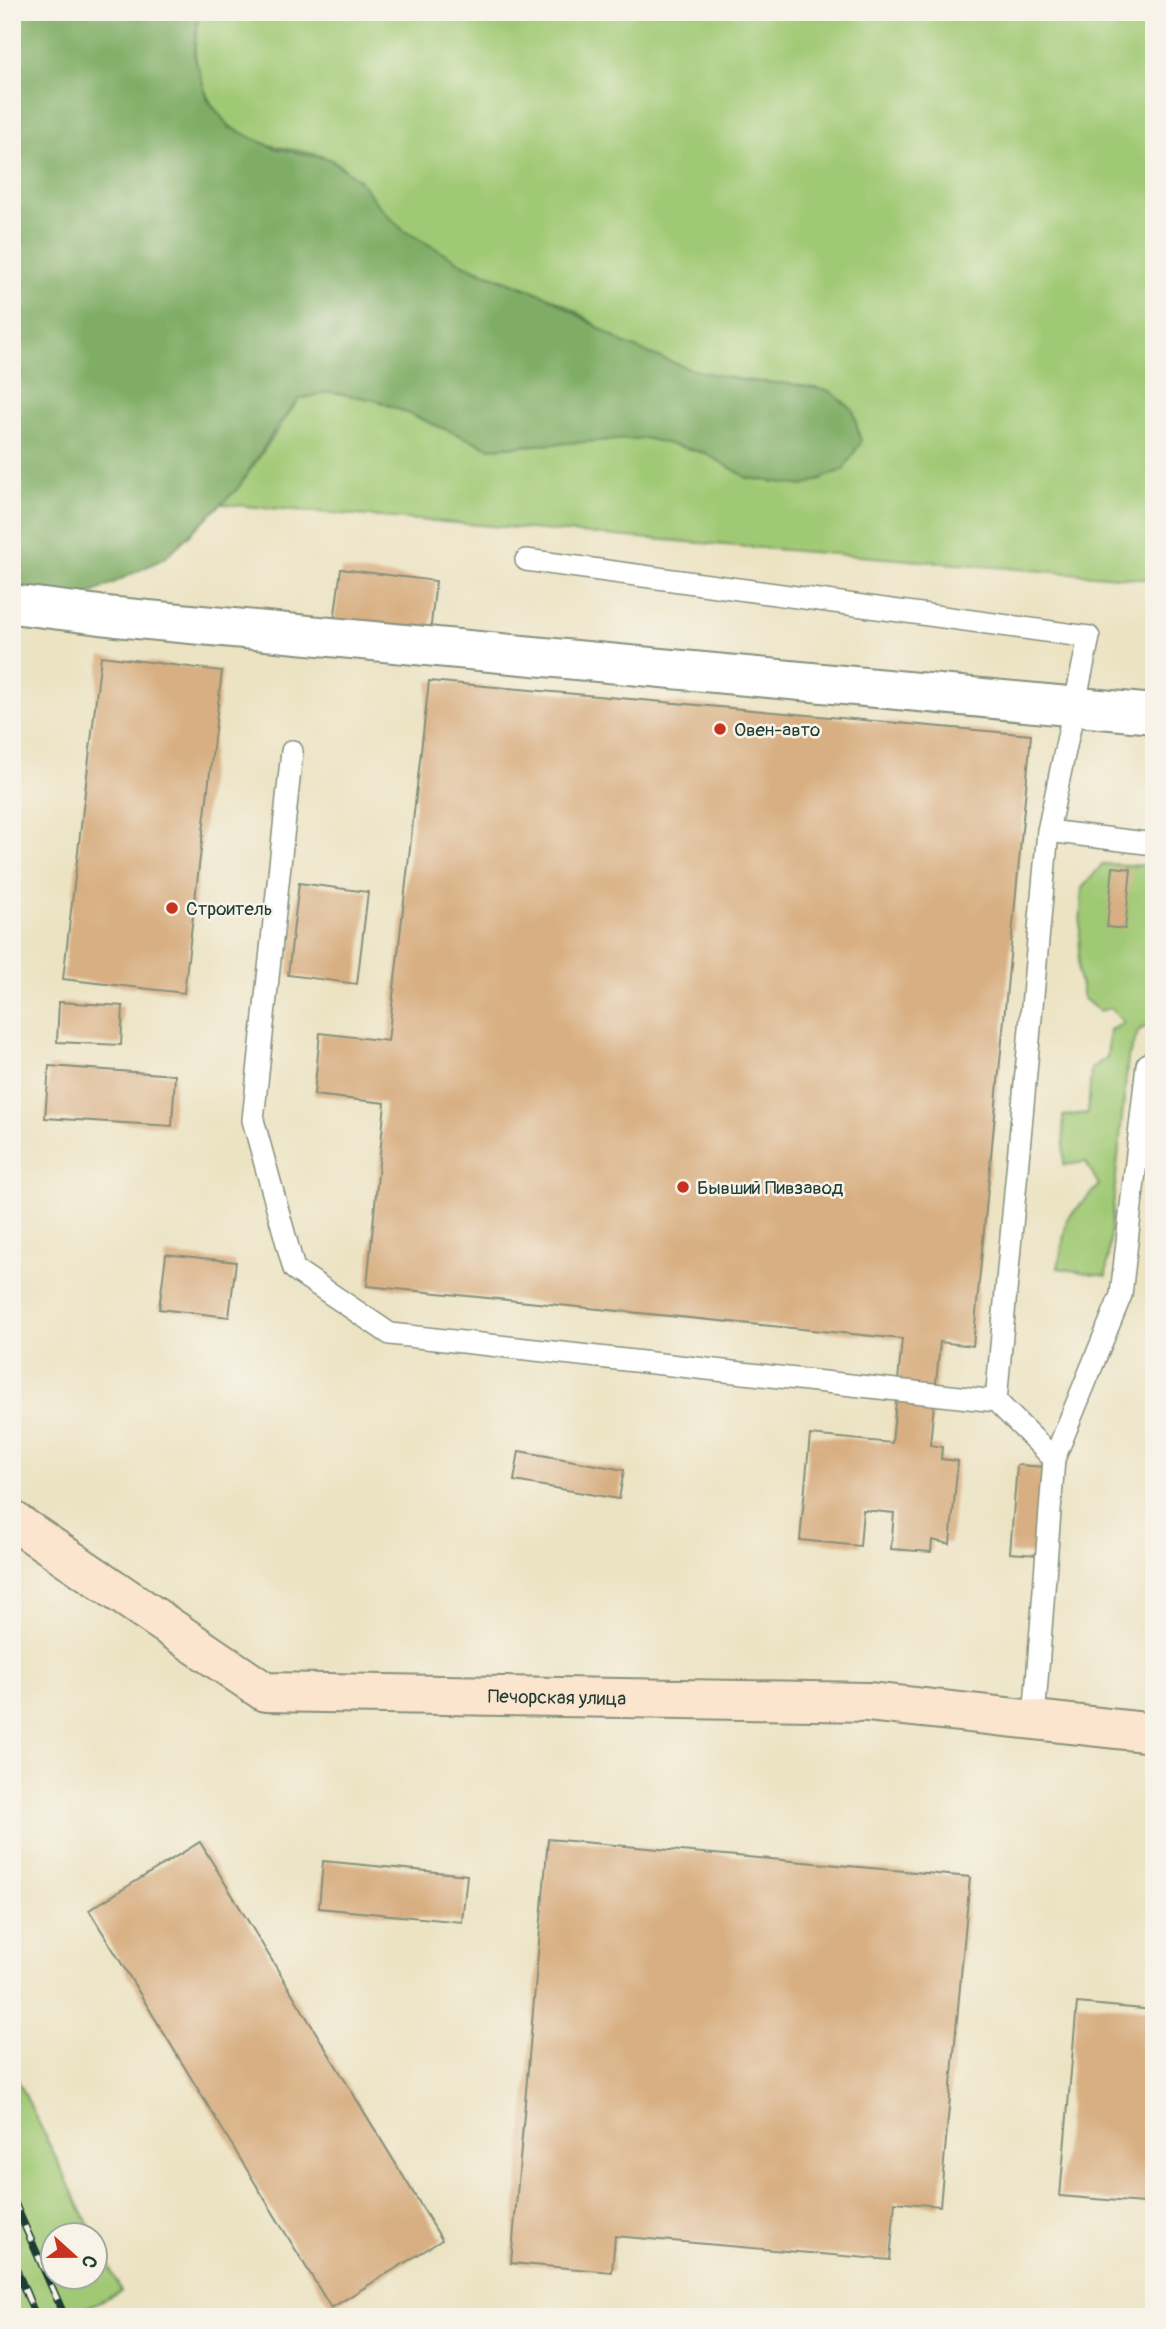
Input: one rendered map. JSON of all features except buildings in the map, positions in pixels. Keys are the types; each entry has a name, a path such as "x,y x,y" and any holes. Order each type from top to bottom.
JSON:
{"street":[{"path":"12,604 116,617 1154,714"},
{"name":"Печорская улица","path":"12,1520 265,1692 869,1702 1154,1733"}],"lane":[{"path":"526,560 1089,637 1048,831 996,1401"},
{"path":"292,751 253,1120 294,1269 390,1334 996,1401 1054,1459"},
{"path":"1048,831 1154,844"},
{"path":"1034,1720 1054,1459 1121,1295 1147,1065 1154,1059"}],"green space":[{"path":"12,12 199,12 194,54 208,100 229,127 274,148 329,159 359,180 403,230 471,268 549,297 625,344 690,369 746,381 792,384 830,391 853,410 861,442 843,470 803,486 748,478 705,453 645,438 490,448 376,400 329,392 299,399 278,425 238,488 165,558 12,632"},
{"path":"199,12 1154,12 1154,580 221,504 238,488 299,399 329,391 376,400 490,448 645,438 705,453 748,478 792,384 705,373 642,353 557,301 472,268 419,241 393,222 352,175 331,160 307,152 265,144 239,133 218,113 198,72 195,42"},
{"path":"1103,864 1154,866 1154,1022 1139,1030 1128,1058 1106,1276 1058,1268 1067,1219 1099,1185 1086,1162 1064,1165 1063,1116 1088,1113 1091,1069 1107,1057 1110,1030 1124,1023 1111,1008 1099,1011 1083,998 1078,972 1082,888"},
{"path":"12,2068 86,2220 38,2220 38,2290 108,2290 108,2264 121,2291 67,2317 12,2317"}],"railway":[{"path":"12,2197 65,2317"},
{"path":"12,2259 36,2317"}],"place":[{"name":"Овен-авто","path":"720,729"},
{"name":"Строитель","path":"172,908"},
{"name":"Бывший Пивзавод","path":"683,1187"}]}
